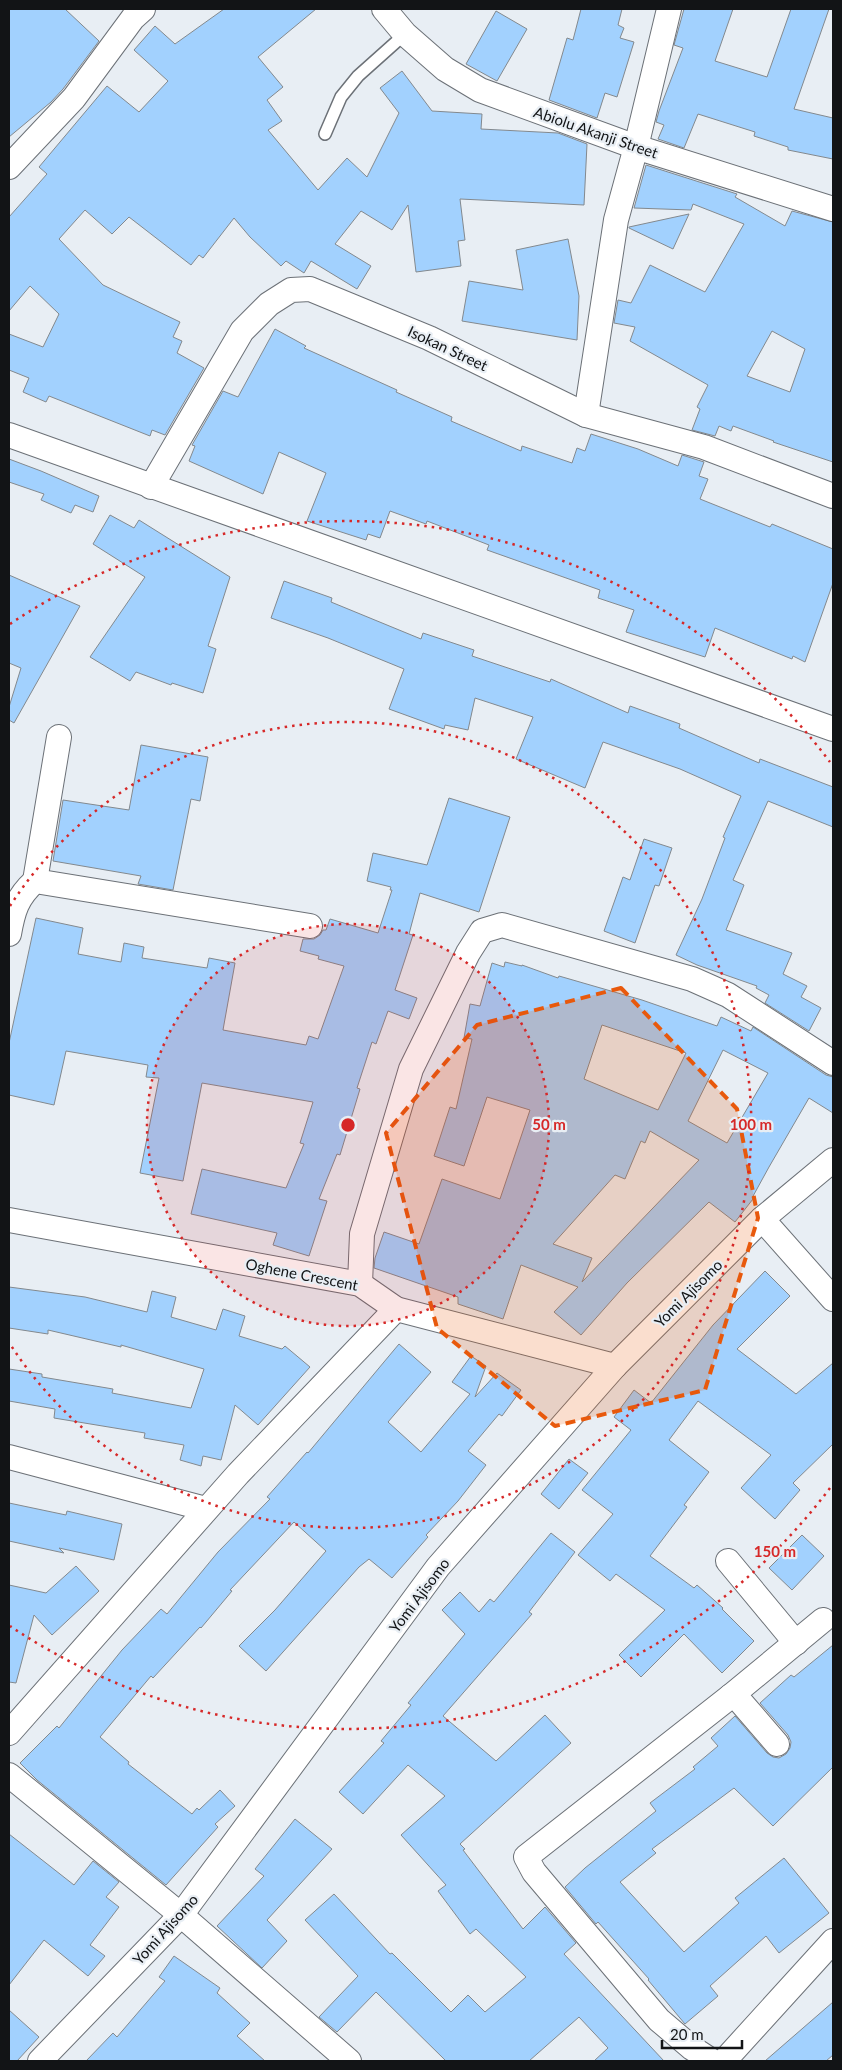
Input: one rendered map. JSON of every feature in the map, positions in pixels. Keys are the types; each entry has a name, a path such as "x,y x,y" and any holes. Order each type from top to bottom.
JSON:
{"street":[{"path":"9,167 74,98 133,18 143,9"},
{"name":"Abiolu Akanji Street","path":"384,9 405,34 445,69 480,90 636,147 833,210"},
{"path":"586,415 616,220 636,147 668,9"},
{"name":"Isokan Street","path":"151,487 242,331 269,304 291,290 310,289 429,338 586,415 704,447 833,496"},
{"path":"9,435 833,729"},
{"path":"9,934 12,915 22,893 34,881 59,737"},
{"path":"34,881 310,926"},
{"path":"360,1284 362,1234 411,1069 468,953 482,931 502,925 692,979 728,995 833,1063"},
{"name":"Yomi Ajisomo","path":"40,2061 181,1915 438,1567 615,1366 762,1219 833,1160"},
{"path":"762,1219 833,1299"},
{"name":"Oghene Crescent","path":"9,1220 360,1284 396,1309 615,1366"},
{"path":"9,1733 238,1474 396,1309"},
{"path":"9,1457 206,1510"},
{"path":"728,1561 796,1643"},
{"path":"712,2061 692,2048 659,2020 534,1872 526,1857 731,1696 823,1620"},
{"path":"731,1696 739,1700 777,1744"},
{"path":"9,1775 181,1915 349,2061"},
{"path":"724,2061 833,1941"}],"lane":[{"path":"325,134 341,97 358,76 405,34"}],"highlighted area":[{"path":"621,988 737,1109 758,1218 705,1390 555,1426 437,1328 386,1133 477,1025"}],"building":[{"path":"9,9 65,9 99,41 51,102 9,137"},
{"path":"224,9 316,9 258,57 283,87 267,100 282,121 268,130 318,190 347,158 367,177 399,113 380,88 402,71 432,111 482,114 481,129 558,133 587,144 584,205 460,199 465,240 458,241 461,266 416,272 408,205 392,230 361,211 335,244 371,266 357,289 311,261 304,273 286,261 281,266 250,237 234,218 203,258 199,255 191,265 129,217 112,234 85,210 59,239 103,285 180,322 173,337 182,341 177,353 204,368 165,435 152,430 150,436 49,396 46,402 23,392 29,378 9,370 9,334 43,347 59,314 30,286 9,311 9,217 47,174 39,167 107,86 139,112 168,81 134,50 155,26 175,44"},
{"path":"581,9 622,9 618,25 624,28 620,38 634,42 617,97 605,93 597,118 549,100 567,38 573,40"},
{"path":"684,9 733,9 715,61 767,77 791,9 829,9 794,109 833,118 833,159 788,150 788,147 754,136 755,132 698,114 684,148 658,139 664,125 656,122 659,111 683,48 674,45"},
{"path":"496,11 527,29 497,81 466,64"},
{"path":"646,165 737,194 735,197 785,226 792,211 833,222 833,462 773,442 733,426 731,431 719,426 715,436 692,430 700,409 697,407 708,385 630,341 635,327 614,323 618,300 631,303 650,265 705,292 744,224 693,204 691,210 634,208","holes":["772,331 805,349 790,392 747,376"]},
{"path":"689,214 673,249 629,228 629,227"},
{"path":"568,239 579,296 577,340 462,321 469,281 523,290 516,250"},
{"path":"275,329 306,346 304,348 452,417 451,421 521,451 522,446 572,463 577,448 585,451 591,434 638,449 678,466 682,455 704,462 699,476 708,479 700,499 770,527 772,524 833,549 833,583 805,662 793,656 792,659 715,628 705,657 626,632 634,610 598,598 600,590 487,550 489,545 427,521 426,524 390,511 380,538 368,534 366,540 307,521 326,473 279,452 263,494 189,461 195,446 192,445 223,391 238,397"},
{"path":"9,459 99,496 93,512 75,505 71,513 41,500 44,494 9,482"},
{"path":"110,515 134,528 139,520 230,577 208,646 216,649 203,693 172,683 171,685 136,672 130,681 90,657 145,577 93,544"},
{"path":"9,575 80,606 14,723 9,720 9,707 21,668 9,663"},
{"path":"284,581 332,598 331,602 421,639 423,633 474,650 472,656 550,682 551,679 628,713 630,706 680,724 679,728 759,763 760,759 833,787 833,827 768,801 733,880 744,885 726,930 792,953 783,974 807,986 801,997 821,1008 809,1031 765,1003 769,995 756,988 757,986 697,965 676,955 702,899 725,838 723,837 741,796 680,769 603,742 585,788 516,759 533,717 475,698 468,730 445,725 444,729 389,709 404,669 328,638 271,618"},
{"path":"141,745 208,757 200,801 191,799 173,890 138,884 141,876 53,861 63,800 129,810"},
{"path":"449,798 510,817 479,912 420,893 409,934 413,935 395,990 417,998 409,1019 388,1011 376,1044 372,1042 357,1088 360,1089 340,1155 337,1154 319,1199 327,1201 309,1256 273,1245 277,1233 191,1214 202,1169 286,1188 304,1144 300,1143 313,1102 202,1083 183,1181 140,1173 159,1078 146,1077 148,1065 66,1051 54,1105 9,1095 9,1043 36,918 83,928 78,954 121,962 124,943 144,947 142,958 207,968 209,958 235,963 223,1030 306,1045 309,1036 318,1039 344,966 318,959 319,956 300,951 303,939 314,939 320,935 323,930 326,930 330,919 378,933 392,890 390,890 391,887 367,881 373,853 427,865"},
{"path":"644,839 672,848 659,886 655,885 635,943 604,931 623,877 630,880"},
{"path":"505,962 522,965 558,978 559,976 642,1000 717,1026 721,1017 751,1031 753,1027 826,1075 833,1077 833,1113 809,1098 769,1167 753,1199 735,1222 709,1202 627,1283 581,1335 554,1312 578,1287 521,1265 503,1319 458,1304 458,1297 374,1268 375,1258 384,1232 419,1244 442,1179 500,1199 530,1110 487,1097 464,1166 434,1156 450,1107 456,1109 472,1039 464,1038 470,1004 480,1006 492,963 504,967","holes":["602,1025 686,1053 658,1110 584,1079","723,1050 768,1073 727,1143 688,1121","650,1131 699,1160 582,1282 592,1258 553,1244 615,1175 625,1179 641,1141 645,1143"]},
{"path":"765,1271 790,1296 737,1349 796,1394 833,1363 833,1444 793,1483 800,1490 775,1519 741,1488 771,1455 698,1401 669,1440 709,1472 684,1505 687,1507 650,1556 694,1588 697,1585 723,1608 754,1641 722,1673 684,1634 641,1677 619,1655 665,1610 616,1574 610,1581 578,1555 613,1514 582,1490 631,1430 614,1417 634,1390 651,1403 713,1325"},
{"path":"9,1287 85,1297 147,1312 152,1291 176,1297 171,1317 216,1330 223,1309 245,1316 239,1336 282,1349 285,1346 310,1367 258,1425 235,1405 221,1460 203,1456 201,1466 180,1460 184,1445 144,1438 145,1433 54,1418 55,1409 9,1401 9,1369 42,1374 42,1377 113,1389 112,1393 191,1408 204,1369 121,1345 121,1347 48,1330 48,1334 9,1328"},
{"path":"399,1344 431,1372 388,1422 421,1452 470,1394 452,1382 471,1356 486,1366 475,1397 497,1373 521,1390 502,1416 499,1414 468,1451 486,1465 392,1578 369,1559 359,1567 266,1671 239,1646 275,1610 326,1551 294,1522 230,1590 232,1591 201,1628 153,1678 151,1676 100,1737 129,1762 128,1764 192,1814 197,1808 199,1810 220,1790 235,1806 215,1824 218,1827 166,1885 37,1780 20,1763 57,1726 59,1728 122,1650 161,1609 167,1614 218,1552 270,1499 267,1497 308,1453"},
{"path":"569,1459 588,1473 559,1509 541,1494"},
{"path":"9,1503 66,1515 67,1511 122,1524 114,1560 59,1548 64,1553 9,1541"},
{"path":"551,1533 575,1552 529,1612 532,1614 443,1716 496,1761 545,1715 571,1743 460,1844 523,1929 545,1907 576,1943 564,1954 664,2061 594,2061 608,2048 579,2017 529,2061 446,2061 376,1992 337,2032 319,2017 358,1976 305,1920 334,1894 390,1954 392,1953 451,2012 468,1995 485,2012 526,1977 476,1929 470,1934 438,1891 446,1885 401,1835 445,1796 408,1765 363,1814 339,1792 384,1743 381,1741 411,1705 408,1703 465,1634 442,1610 460,1592 479,1612 490,1599 494,1602"},
{"path":"802,1535 824,1556 792,1590 769,1568"},
{"path":"76,1566 99,1591 52,1635 34,1615 16,1683 9,1682 9,1585 46,1593"},
{"path":"833,1645 833,1767 773,1826 734,1788 652,1849 656,1853 620,1882 684,1952 739,1903 735,1898 784,1858 829,1913 779,1953 766,1936 710,1986 718,1996 685,2024 649,1979 598,1922 596,1924 565,1887 585,1868 656,1811 650,1803 695,1769 693,1767 718,1746 711,1738 735,1716 767,1753 779,1758 786,1754 791,1742 788,1735 760,1703 791,1675 794,1677"},
{"path":"295,1819 332,1849 267,1920 287,1941 262,1968 217,1926 264,1876 255,1869"},
{"path":"9,1834 74,1885 93,1861 119,1882 106,1897 119,1907 90,1945 105,1956 88,1976 44,1940 9,1985"},
{"path":"174,1956 220,1988 217,1993 250,2023 237,2036 265,2061 86,2061 113,2033 117,2037 165,1981 159,1977"},
{"path":"833,2002 833,2055 826,2061 765,2061"},
{"path":"9,2010 39,2037 17,2061 9,2061"}]}
